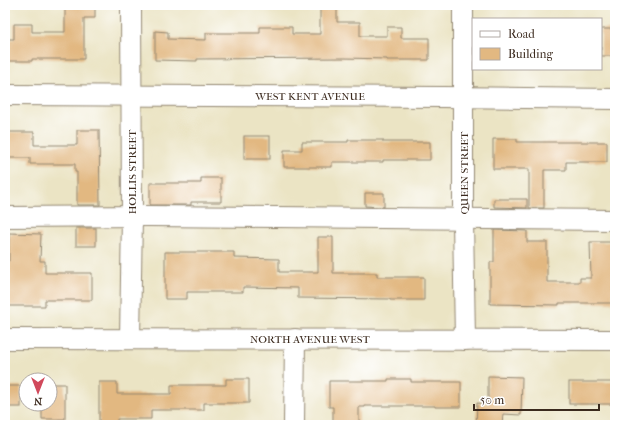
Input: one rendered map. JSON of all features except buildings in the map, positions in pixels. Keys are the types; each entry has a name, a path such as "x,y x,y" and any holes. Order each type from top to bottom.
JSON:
{"street":[{"name":"HOLLIS STREET","path":"130,339 132,216 131,5"},
{"name":"QUEEN STREET","path":"463,5 463,219 465,340"},
{"name":"WEST KENT AVENUE","path":"5,95 615,99"},
{"path":"5,217 132,216 615,220"},
{"name":"NORTH AVENUE WEST","path":"5,339 615,340"},
{"path":"294,425 295,339"}]}
